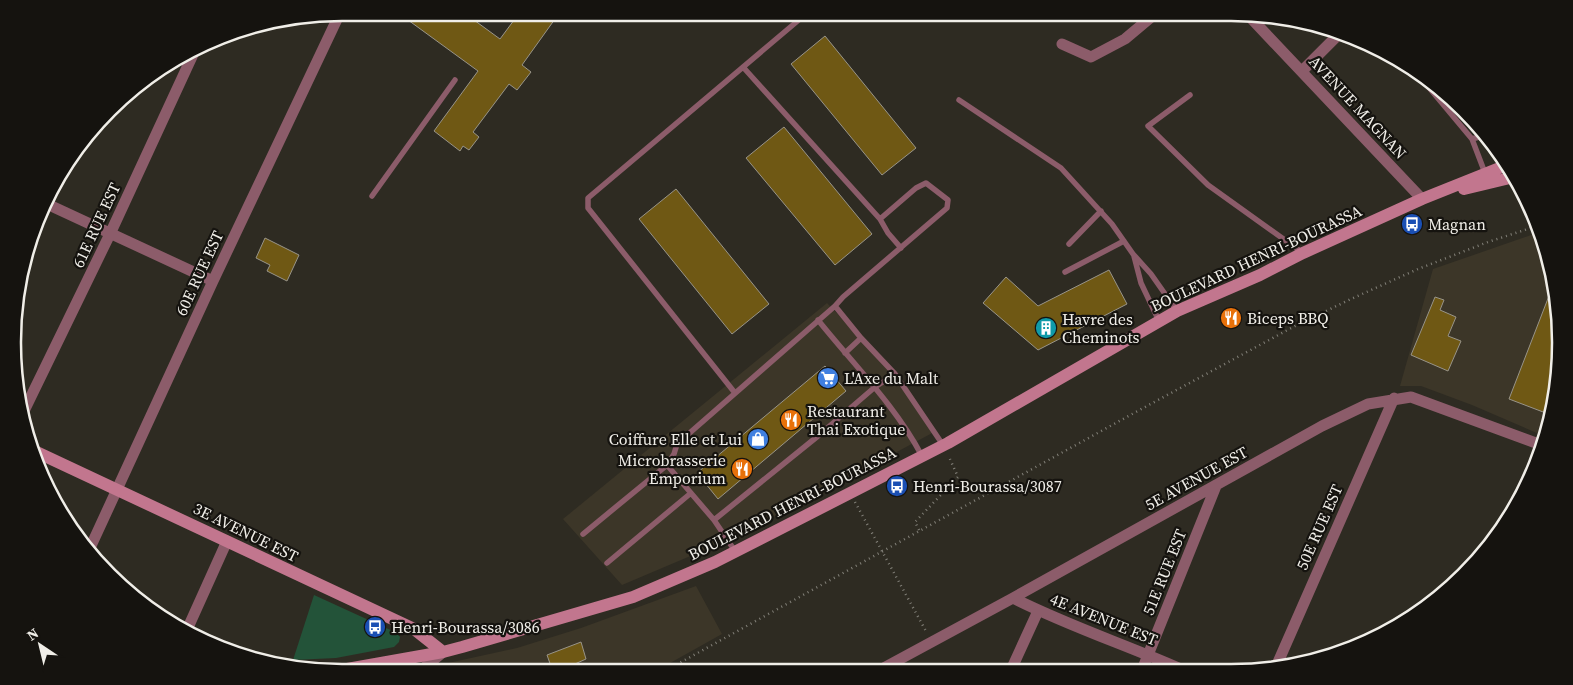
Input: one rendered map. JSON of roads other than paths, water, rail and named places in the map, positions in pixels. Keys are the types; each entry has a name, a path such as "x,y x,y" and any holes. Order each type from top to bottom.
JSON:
{"main road":[{"name":"BOULEVARD HENRI-BOURASSA","path":"375,664 443,652 633,597 715,562 943,445 1178,311 1422,199 1500,167"},
{"name":"BOULEVARD HENRI-BOURASSA","path":"1422,199 1507,179"},
{"name":"3E AVENUE EST","path":"42,455 414,629 443,652"}],"street":[{"name":"60E RUE EST","path":"92,543 213,280 336,21"},
{"path":"1062,44 1091,56 1125,39 1146,21"},
{"name":"AVENUE MAGNAN","path":"1255,22 1422,199"},
{"path":"1302,72 1335,38"},
{"name":"61E RUE EST","path":"27,405 110,234 191,59"},
{"path":"52,206 213,280"},
{"name":"5E AVENUE EST","path":"891,664 1322,426 1368,404 1411,396 1536,443"},
{"name":"50E RUE EST","path":"1279,660 1394,398"},
{"name":"51E RUE EST","path":"1144,664 1216,486"},
{"path":"189,625 227,541"},
{"name":"4E AVENUE EST","path":"1013,598 1038,611 1170,664"},
{"path":"1014,664 1038,611"},
{"path":"429,664 443,652"}],"lane":[{"path":"735,393 588,208 588,198 797,21"},
{"path":"743,67 880,219 888,233 901,248"},
{"path":"372,196 455,80"},
{"path":"1190,95 1148,126 1208,185 1303,253"},
{"path":"1437,97 1472,139 1485,173"},
{"path":"959,100 1061,168 1112,224 1178,311"},
{"path":"1472,139 1477,137"},
{"path":"584,534 667,465 674,454 677,444 843,297 948,208 948,200 926,183 916,188 880,219"},
{"path":"1069,244 1101,212"},
{"path":"1065,272 1124,241"},
{"path":"1133,254 1141,283 1159,322"},
{"path":"834,306 895,374 943,445"},
{"path":"818,320 875,387 910,434 922,456"},
{"path":"845,354 861,338"},
{"path":"714,520 875,387 895,374"},
{"path":"667,465 714,520 735,552"},
{"path":"607,563 691,493"}],"place":[{"name":"Magnan","path":"1412,224"},
{"name":"Biceps BBQ","path":"1231,318"},
{"name":"Havre des Cheminots","path":"1046,328"},
{"name":"L'Axe du Malt","path":"828,378"},
{"name":"Restaurant Thai Exotique","path":"791,420"},
{"name":"Coiffure Elle et Lui","path":"758,439"},
{"name":"Microbrasserie Emporium","path":"742,469"},
{"name":"Henri-Bourassa/3087","path":"897,486"},
{"name":"Henri-Bourassa/3086","path":"375,627"}]}
